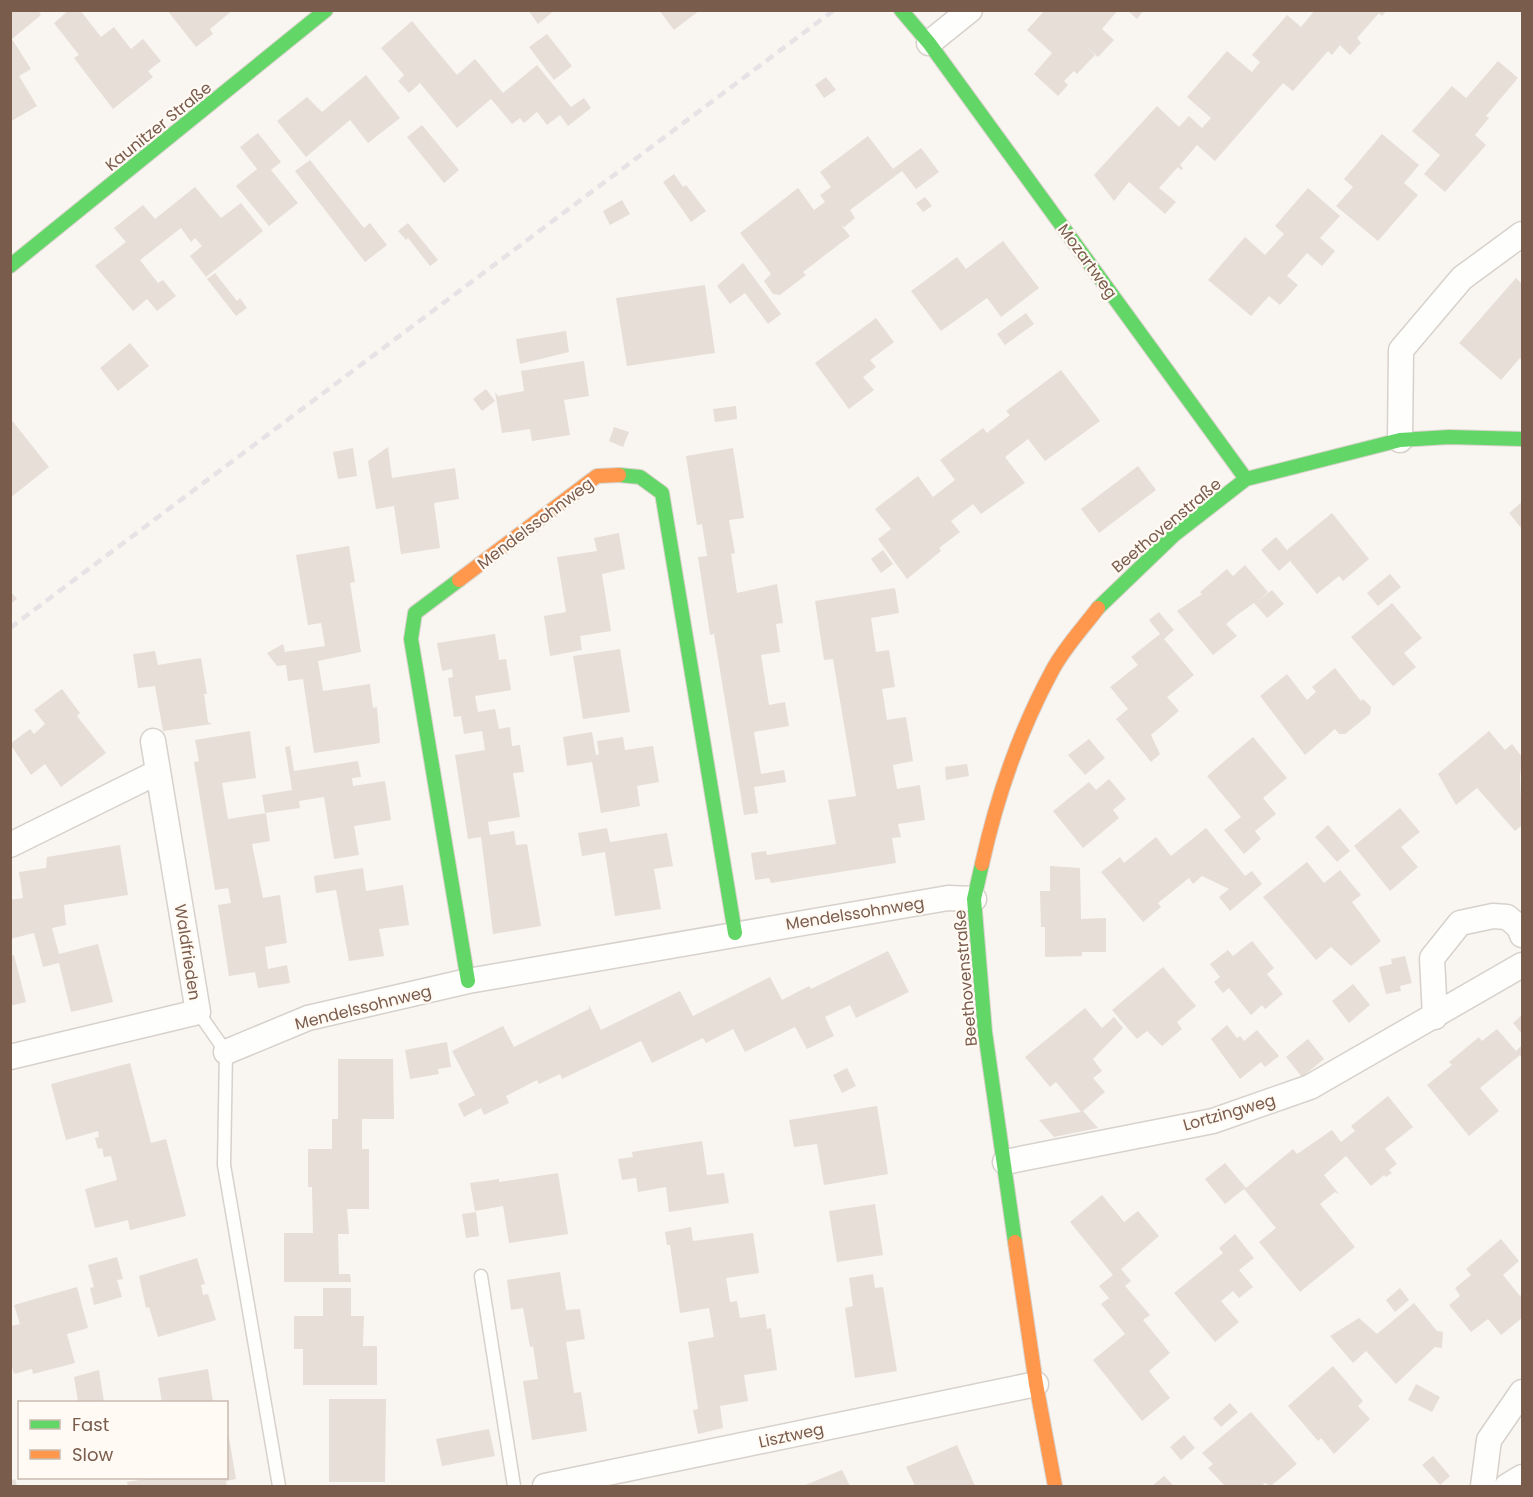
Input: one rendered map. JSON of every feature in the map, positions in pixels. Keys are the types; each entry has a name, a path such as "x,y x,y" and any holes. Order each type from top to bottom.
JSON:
{"street":[{"name":"Kaunitzer Straße","path":"10,266 326,10"},
{"name":"Mozartweg","path":"901,10 929,42 1246,479"},
{"path":"929,42 969,10"},
{"path":"1400,440 1401,350 1462,278 1522,234"},
{"name":"Beethovenstraße","path":"1055,1486 1036,1384 985,1032 974,899 993,813 1015,748 1053,669 1101,603 1174,536 1246,479 1400,440 1449,437 1522,439"},
{"name":"Mendelssohnweg","path":"468,981 411,639 415,613 597,476 631,474 650,479 662,493 735,933"},
{"name":"Waldfrieden","path":"10,1057 198,1012 153,741"},
{"path":"10,844 158,772"},
{"name":"Mendelssohnweg","path":"226,1052 308,1018 468,981 735,933 948,898 974,899"},
{"path":"1435,1017 1432,958 1460,923 1493,916 1507,917 1519,927 1522,935"},
{"name":"Lortzingweg","path":"1005,1162 1213,1121 1310,1087 1522,965"},
{"name":"Lisztweg","path":"545,1486 1036,1384"},
{"path":"1483,1486 1490,1440 1522,1392"},
{"path":"1507,1486 1522,1477"}],"lane":[{"path":"198,1012 226,1052 224,1165 279,1486"},
{"path":"481,1276 514,1486"}],"building":[{"path":"10,10 43,10 39,13 41,15 12,39 31,69 19,76 37,106 10,122"},
{"path":"69,10 80,10 101,37 114,27 131,49 143,39 161,61 148,71 153,77 113,109 74,58 79,55 54,23"},
{"path":"167,10 233,10 210,29 213,34 196,47"},
{"path":"528,10 555,10 538,24"},
{"path":"659,10 700,10 674,30"},
{"path":"1045,10 1118,10 1102,29 1114,40 1098,57 1086,46 1095,55 1077,74 1074,71 1064,81 1068,85 1058,96 1034,74 1052,53 1027,30"},
{"path":"1127,10 1144,10 1137,19"},
{"path":"1315,10 1387,10 1382,16 1379,13 1357,38 1361,43 1350,55 1340,45 1332,55 1328,51 1293,91 1283,83 1215,161 1197,145 1180,165 1183,168 1181,170 1178,167 1159,188 1176,202 1165,214 1129,182 1114,201 1094,175 1157,106 1179,127 1189,116 1202,128 1211,118 1187,97 1227,51 1252,72 1260,62 1252,55 1287,15 1301,27"},
{"path":"412,21 457,75 475,59 503,93 537,65 571,107 584,98 591,108 568,126 560,115 547,125 537,112 524,123 520,118 512,124 491,99 457,128 420,83 409,93 398,81 404,75 381,48"},
{"path":"547,34 572,66 554,80 529,47"},
{"path":"1498,61 1518,78 1486,116 1489,118 1475,135 1486,145 1445,192 1424,174 1440,155 1412,131 1452,86 1466,98"},
{"path":"366,75 400,118 368,143 350,120 306,157 277,121 307,97 322,112"},
{"path":"826,77 836,90 824,98 815,85"},
{"path":"422,125 459,170 444,183 407,137"},
{"path":"258,133 281,162 271,170 298,203 269,226 236,186 257,169 240,147"},
{"path":"1382,134 1419,165 1404,183 1418,195 1378,241 1336,206 1353,187 1344,179"},
{"path":"868,136 893,169 921,148 939,172 916,189 902,171 850,210 855,218 844,227 841,225 850,236 803,272 806,275 780,295 773,294 764,281 771,274 740,233 798,188 814,210 825,202 820,195 831,187 820,172"},
{"path":"310,160 364,228 370,223 387,245 365,262 295,171"},
{"path":"674,174 683,187 686,185 706,211 691,222 663,182"},
{"path":"195,187 221,218 241,203 263,231 206,277 190,256 202,246 195,238 191,242 181,228 140,260 158,283 163,280 176,296 157,311 147,299 133,311 95,266 126,242 114,228 143,205 155,219"},
{"path":"1308,188 1340,216 1320,238 1335,251 1322,266 1307,253 1287,276 1298,285 1280,305 1269,296 1251,316 1208,280 1245,237 1265,255 1284,234 1275,226"},
{"path":"925,197 932,206 923,212 916,203"},
{"path":"622,200 630,214 610,225 603,211"},
{"path":"408,223 438,260 430,266 408,238 406,240 398,231"},
{"path":"1003,241 1039,288 1001,317 987,298 941,331 911,291 957,257 966,269"},
{"path":"743,263 781,314 768,324 745,293 730,304 717,286"},
{"path":"215,273 237,301 240,298 247,308 236,316 207,279"},
{"path":"1516,278 1521,283 1522,281 1522,360 1520,358 1501,380 1459,343"},
{"path":"705,285 715,353 627,366 616,298"},
{"path":"1026,313 1034,324 1005,345 997,334"},
{"path":"876,318 894,342 870,360 876,367 863,377 874,390 849,409 815,363"},
{"path":"566,331 569,352 520,364 516,339"},
{"path":"130,343 149,366 118,391 100,368"},
{"path":"584,361 589,396 564,400 570,435 532,441 530,429 502,433 495,392 498,396 524,391 521,371"},
{"path":"1061,370 1100,421 1045,461 1028,439 1005,457 1025,483 981,514 973,504 951,521 960,532 939,548 941,551 907,579 878,539 891,529 875,509 918,476 933,497 955,480 940,460 983,428 987,433 1010,415 1006,411"},
{"path":"486,389 495,401 482,411 473,399"},
{"path":"736,406 737,419 715,422 713,409"},
{"path":"10,418 49,467 10,498"},
{"path":"614,427 629,432 623,447 609,441"},
{"path":"388,447 392,478 455,468 459,499 434,503 440,548 401,554 394,506 376,509 368,461"},
{"path":"353,448 357,476 338,479 333,452"},
{"path":"733,448 744,518 729,520 735,553 731,554 737,593 777,584 783,623 776,624 780,652 761,655 769,705 785,702 789,726 754,732 761,774 784,770 786,782 754,787 758,813 744,815 714,634 710,635 698,557 707,556 702,524 697,525 686,456"},
{"path":"1138,466 1156,490 1099,533 1081,509"},
{"path":"1522,502 1522,529 1509,513"},
{"path":"1332,513 1369,559 1343,581 1339,576 1317,594 1290,561 1279,571 1261,550 1276,537 1287,550"},
{"path":"619,533 625,569 602,574 611,631 580,636 582,650 550,656 544,616 566,612 557,557 597,551 594,538"},
{"path":"349,546 355,582 350,583 361,652 318,661 323,691 370,684 373,708 377,707 380,743 314,753 303,679 288,681 286,665 277,666 267,653 283,644 285,652 325,646 321,623 308,625 296,555"},
{"path":"883,550 893,564 881,573 871,559"},
{"path":"1245,565 1268,592 1258,601 1272,590 1284,604 1267,618 1254,603 1237,615 1226,624 1237,636 1213,655 1177,611 1202,594 1200,592 1227,569 1233,576"},
{"path":"1390,574 1401,587 1378,606 1367,593"},
{"path":"895,588 899,613 871,618 876,652 889,650 895,687 882,689 887,720 906,717 913,761 893,765 897,789 920,785 925,820 898,824 901,837 892,838 896,863 771,883 769,878 755,880 751,853 766,851 767,855 836,844 828,800 856,796 833,659 824,660 815,601"},
{"path":"10,591 17,599 10,604"},
{"path":"1392,603 1422,638 1404,653 1416,667 1393,686 1351,637"},
{"path":"1159,612 1174,630 1164,639 1194,675 1167,697 1179,711 1151,735 1160,754 1151,762 1116,719 1128,709 1110,687 1138,665 1131,657 1160,634 1149,620"},
{"path":"495,634 499,660 506,659 511,690 475,696 478,712 495,709 499,729 510,727 512,746 520,745 524,772 513,773 520,817 488,822 490,835 514,831 516,845 527,844 541,926 493,934 481,837 468,839 455,755 485,750 482,731 464,734 461,716 454,717 448,678 453,677 452,669 442,671 437,643"},
{"path":"620,649 630,712 583,719 573,656"},
{"path":"155,651 158,665 201,658 207,694 204,694 208,722 212,724 163,731 155,686 138,688 133,654"},
{"path":"1335,668 1361,701 1363,699 1371,707 1370,714 1345,734 1339,734 1335,729 1305,755 1260,696 1287,674 1307,700 1316,692 1312,687"},
{"path":"62,689 80,713 77,716 106,753 61,787 45,764 31,775 10,744 30,729 34,734 45,724 34,710"},
{"path":"250,731 256,778 222,783 228,819 266,813 270,841 252,844 263,898 280,895 287,943 265,947 268,969 287,965 290,983 258,988 255,972 229,976 218,905 231,903 228,888 215,890 194,762 199,761 195,740"},
{"path":"1489,731 1505,750 1512,744 1522,757 1520,777 1522,825 1515,831 1477,788 1456,805 1438,774"},
{"path":"592,732 596,755 599,754 597,741 623,737 625,750 653,746 659,782 637,786 640,806 601,813 592,762 567,766 563,737"},
{"path":"1253,737 1287,778 1263,798 1276,814 1255,831 1261,839 1244,854 1224,830 1241,817 1207,776"},
{"path":"1089,739 1105,758 1085,775 1068,755"},
{"path":"290,746 294,771 358,761 361,777 352,778 353,786 385,781 391,820 354,826 359,855 334,859 324,797 299,801 300,808 265,813 262,795 292,790 285,747"},
{"path":"967,764 969,776 946,780 945,767"},
{"path":"1109,779 1126,799 1113,810 1119,818 1083,848 1053,811 1089,782 1096,790"},
{"path":"1400,808 1420,832 1401,847 1418,867 1390,891 1354,846"},
{"path":"1328,825 1350,851 1337,862 1315,837"},
{"path":"607,828 610,842 667,833 673,866 654,869 661,909 615,916 605,852 582,856 578,833"},
{"path":"1206,828 1245,876 1252,871 1262,884 1230,911 1219,897 1229,889 1202,876 1193,884 1189,878 1158,903 1161,907 1143,922 1101,872 1120,857 1124,863 1156,837 1171,856"},
{"path":"120,845 128,895 64,905 66,925 52,928 59,954 98,944 113,1002 71,1012 59,963 43,967 34,933 10,939 10,900 23,898 19,872 46,868 47,857"},
{"path":"1307,862 1324,883 1340,870 1361,895 1352,902 1381,941 1351,966 1331,947 1316,960 1263,897"},
{"path":"1050,866 1080,868 1081,919 1106,918 1106,952 1082,952 1082,956 1045,957 1045,927 1041,927 1040,891 1050,891"},
{"path":"363,868 366,891 403,885 409,925 379,929 384,956 349,961 336,890 316,893 314,876"},
{"path":"1252,941 1274,968 1267,974 1283,994 1265,1009 1262,1005 1251,1015 1229,988 1223,993 1214,982 1220,977 1210,964 1228,950 1233,956"},
{"path":"888,951 909,992 856,1018 850,1005 825,1017 834,1036 807,1049 795,1027 745,1052 733,1029 706,1043 703,1038 652,1063 641,1041 562,1079 560,1074 539,1084 537,1080 506,1096 509,1103 484,1115 481,1108 464,1117 458,1104 475,1095 452,1051 503,1026 514,1047 589,1009 589,1005 601,1030 680,991 693,1016 770,977 782,1000 809,986 811,989"},
{"path":"14,955 26,1002 10,1006 10,956"},
{"path":"1405,956 1412,983 1400,986 1401,991 1386,994 1379,967 1392,964 1391,959"},
{"path":"1163,967 1196,1006 1177,1022 1182,1029 1162,1046 1147,1031 1137,1039 1112,1010"},
{"path":"1353,984 1370,1005 1349,1023 1332,1001"},
{"path":"1085,1008 1102,1028 1114,1017 1123,1028 1093,1059 1102,1071 1093,1078 1105,1092 1083,1111 1098,1128 1054,1137 1039,1120 1081,1112 1056,1082 1050,1087 1025,1057"},
{"path":"1522,1015 1522,1034 1513,1023"},
{"path":"1227,1025 1237,1038 1240,1036 1244,1041 1257,1030 1279,1056 1265,1067 1261,1062 1240,1079 1211,1039"},
{"path":"1497,1029 1516,1051 1522,1045 1522,1058 1520,1055 1480,1088 1499,1111 1469,1136 1427,1085 1452,1065 1449,1062 1479,1037 1482,1041"},
{"path":"1308,1039 1324,1059 1302,1077 1286,1057"},
{"path":"447,1042 451,1067 438,1069 439,1074 410,1079 405,1050"},
{"path":"338,1059 393,1059 394,1119 362,1119 362,1149 369,1149 369,1209 347,1209 349,1234 338,1234 339,1274 350,1274 351,1282 284,1282 284,1233 313,1233 312,1187 308,1187 308,1149 332,1149 332,1119 338,1119"},
{"path":"130,1063 151,1143 166,1139 186,1216 130,1230 128,1220 95,1228 85,1189 117,1180 111,1156 104,1157 102,1148 98,1149 95,1138 99,1137 98,1131 66,1140 51,1084"},
{"path":"847,1068 856,1086 842,1093 833,1075"},
{"path":"1388,1096 1413,1127 1385,1149 1397,1164 1389,1170 1392,1173 1386,1177 1384,1175 1371,1186 1346,1156 1324,1175 1339,1194 1335,1192 1320,1204 1355,1247 1300,1292 1259,1242 1276,1228 1244,1189 1225,1204 1205,1179 1225,1163 1246,1188 1293,1149 1297,1154 1332,1130 1341,1142 1355,1131 1351,1126"},
{"path":"877,1106 888,1174 824,1185 817,1144 794,1147 789,1120"},
{"path":"702,1141 707,1175 724,1173 729,1203 669,1212 666,1187 638,1192 636,1178 622,1180 618,1159 633,1157 632,1152"},
{"path":"558,1173 568,1234 509,1243 503,1206 475,1211 470,1183 499,1179 499,1182"},
{"path":"1102,1195 1124,1222 1138,1211 1159,1236 1121,1269 1131,1281 1125,1286 1150,1315 1143,1320 1170,1353 1149,1371 1170,1398 1142,1421 1093,1360 1125,1334 1101,1304 1109,1298 1099,1286 1113,1275 1070,1222"},
{"path":"875,1204 883,1255 837,1262 829,1211"},
{"path":"476,1212 479,1236 466,1238 462,1214"},
{"path":"691,1227 693,1241 753,1233 759,1273 726,1278 730,1302 737,1301 740,1318 765,1314 767,1329 771,1328 777,1370 744,1375 748,1401 720,1406 723,1428 698,1434 693,1410 698,1409 688,1342 714,1337 709,1308 680,1313 670,1245 667,1245 665,1232"},
{"path":"1235,1234 1254,1258 1239,1270 1253,1287 1239,1298 1233,1291 1221,1301 1239,1322 1215,1342 1174,1293 1223,1253 1219,1248"},
{"path":"1501,1239 1519,1261 1503,1275 1520,1296 1522,1294 1522,1318 1501,1335 1488,1319 1471,1332 1449,1305 1460,1296 1455,1288 1471,1275 1466,1269"},
{"path":"117,1257 123,1279 117,1280 122,1297 94,1305 90,1288 94,1287 88,1265"},
{"path":"197,1258 205,1284 201,1285 203,1295 208,1294 216,1320 158,1337 149,1307 146,1308 139,1276"},
{"path":"560,1272 566,1310 580,1309 585,1339 566,1342 574,1393 581,1392 587,1431 532,1440 523,1381 538,1379 533,1346 530,1347 523,1308 511,1310 507,1280"},
{"path":"873,1274 875,1288 883,1287 897,1371 855,1378 845,1308 853,1306 849,1278"},
{"path":"77,1287 88,1328 67,1334 75,1363 33,1374 32,1369 14,1374 10,1360 10,1326 20,1324 14,1305"},
{"path":"323,1288 351,1288 351,1316 364,1316 363,1346 377,1346 377,1385 303,1385 303,1349 294,1349 294,1316 323,1316"},
{"path":"1400,1288 1409,1300 1395,1312 1386,1300"},
{"path":"1414,1303 1437,1331 1443,1332 1442,1348 1435,1347 1396,1384 1366,1351 1353,1363 1330,1336 1359,1318 1377,1334"},
{"path":"1333,1366 1363,1401 1358,1406 1370,1419 1334,1454 1321,1438 1318,1441 1288,1406"},
{"path":"208,1369 213,1401 162,1401 158,1378"},
{"path":"99,1370 104,1401 78,1401 74,1377"},
{"path":"1416,1384 1440,1397 1432,1412 1408,1400"},
{"path":"329,1399 386,1399 385,1482 329,1482"},
{"path":"1230,1403 1238,1412 1221,1427 1213,1418"},
{"path":"1251,1412 1297,1464 1271,1486 1265,1483 1261,1486 1225,1486 1208,1468 1213,1464 1202,1453"},
{"path":"489,1429 495,1456 442,1466 436,1439"},
{"path":"228,1432 236,1479 226,1481 227,1486 128,1486 127,1482 146,1479 228,1479"},
{"path":"1184,1435 1195,1448 1181,1460 1170,1447"},
{"path":"957,1445 975,1486 915,1486 906,1467"},
{"path":"1433,1456 1450,1476 1440,1485 1422,1465"},
{"path":"842,1470 850,1486 803,1486"},
{"path":"1164,1476 1174,1486 1152,1486"},
{"path":"15,1479 17,1486 10,1486 10,1481"}],"railway":[{"path":"10,628 834,10"}],"traffic: fast":[{"path":"10,266 326,10"},
{"path":"901,10 929,43 1246,479"},
{"path":"1098,608 1174,535 1246,479 1400,440 1449,437 1522,439"},
{"path":"619,475 640,477 662,493 735,933"},
{"path":"459,580 415,613 411,639 468,981"},
{"path":"982,864 974,899 985,1032 1015,1242"}],"traffic: slow":[{"path":"459,580 597,476 619,475"},
{"path":"982,864 1002,789 1029,717 1057,663 1098,608"},
{"path":"1015,1242 1036,1384 1055,1486"}]}
